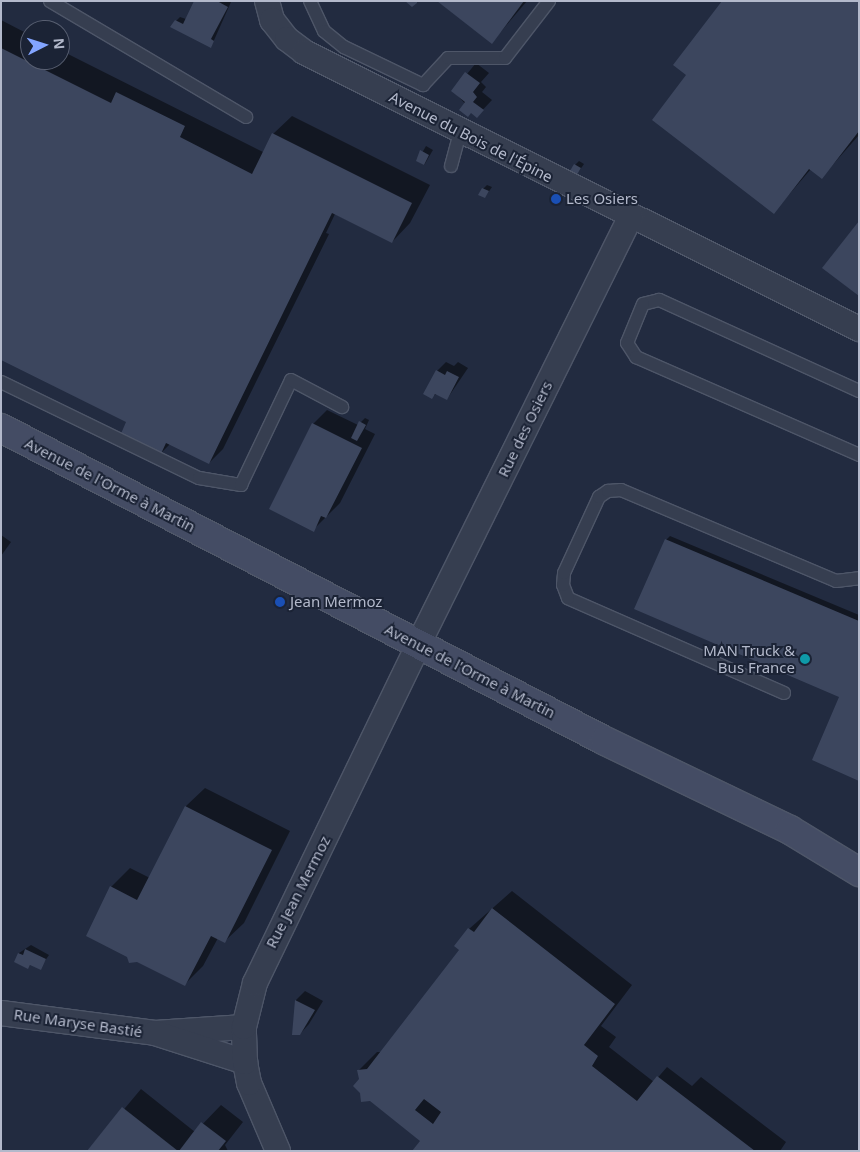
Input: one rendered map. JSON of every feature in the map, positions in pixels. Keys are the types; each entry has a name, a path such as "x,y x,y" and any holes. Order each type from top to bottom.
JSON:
{"main road":[{"name":"Avenue de l'Orme à Martin","path":"1,428 605,741 790,830 859,872"}],"street":[{"name":"Avenue du Bois de l'Épine","path":"267,1 272,20 287,39 304,52 460,133 859,329"},
{"name":"Rue des Osiers","path":"419,643 631,216"},
{"name":"Rue Jean Mermoz","path":"278,1151 249,1083 245,1062 244,1027 255,983 269,948 419,643"},
{"name":"Rue Maryse Bastié","path":"1,1013 155,1034 245,1062"},
{"name":"Rue Maryse Bastié","path":"155,1034 244,1027"}],"lane":[{"path":"50,1 246,118"},
{"path":"310,1 324,32 337,42 423,85 448,58 505,58 549,1"},
{"path":"451,166 460,133"},
{"path":"859,391 659,300 643,304 627,343 636,357 859,455"},
{"path":"1,382 199,478 240,485 291,380 342,407"},
{"path":"784,693 568,598 564,573 599,497 608,490 621,490 836,581 859,578"}],"building":[{"path":"194,1 217,1 228,7 211,39 214,41 211,48 170,27 175,20 183,24"},
{"path":"405,1 417,1 417,3 412,7"},
{"path":"437,1 524,1 492,44"},
{"path":"722,1 859,1 859,131 822,179 809,169 774,214 652,120 686,75 673,65"},
{"path":"1,48 20,58 20,70 45,70 111,103 116,92 185,126 180,137 252,174 272,133 412,203 392,243 332,213 209,464 166,443 160,456 120,436 126,422 1,360"},
{"path":"465,72 480,83 473,92 477,97 473,102 484,110 477,118 471,113 468,117 459,110 465,102 451,91"},
{"path":"420,150 429,155 424,165 416,161"},
{"path":"574,164 581,168 576,176 570,172"},
{"path":"482,188 489,191 485,198 478,195"},
{"path":"859,221 859,296 822,268"},
{"path":"436,370 445,375 447,371 459,377 447,400 435,394 432,399 423,394"},
{"path":"359,421 366,425 357,441 351,438"},
{"path":"312,423 362,448 326,518 321,516 314,532 269,509"},
{"name":"MAN Truck & Bus France","path":"665,539 859,621 859,781 812,760 839,697 634,609"},
{"path":"185,806 272,850 225,943 211,936 185,986 137,962 129,963 127,957 86,936 110,886 137,900"},
{"path":"492,908 615,1004 584,1045 598,1056 592,1066 637,1101 657,1076 755,1151 412,1151 420,1141 370,1101 361,1102 360,1093 353,1086 359,1079 357,1070 367,1069 459,950 454,946 468,928 474,932","holes":["424,1099 441,1112 433,1124 415,1110"]},
{"path":"25,949 46,959 41,970 30,965 28,969 14,962 18,953 23,955"},
{"path":"295,1000 315,1010 300,1035 292,1035"},
{"path":"122,1107 178,1151 87,1151"},
{"path":"201,1122 226,1141 218,1151 179,1151"}],"place":[{"name":"Les Osiers","path":"556,199"},
{"name":"Jean Mermoz","path":"280,602"},
{"name":"MAN Truck & Bus France","path":"805,659"}]}
